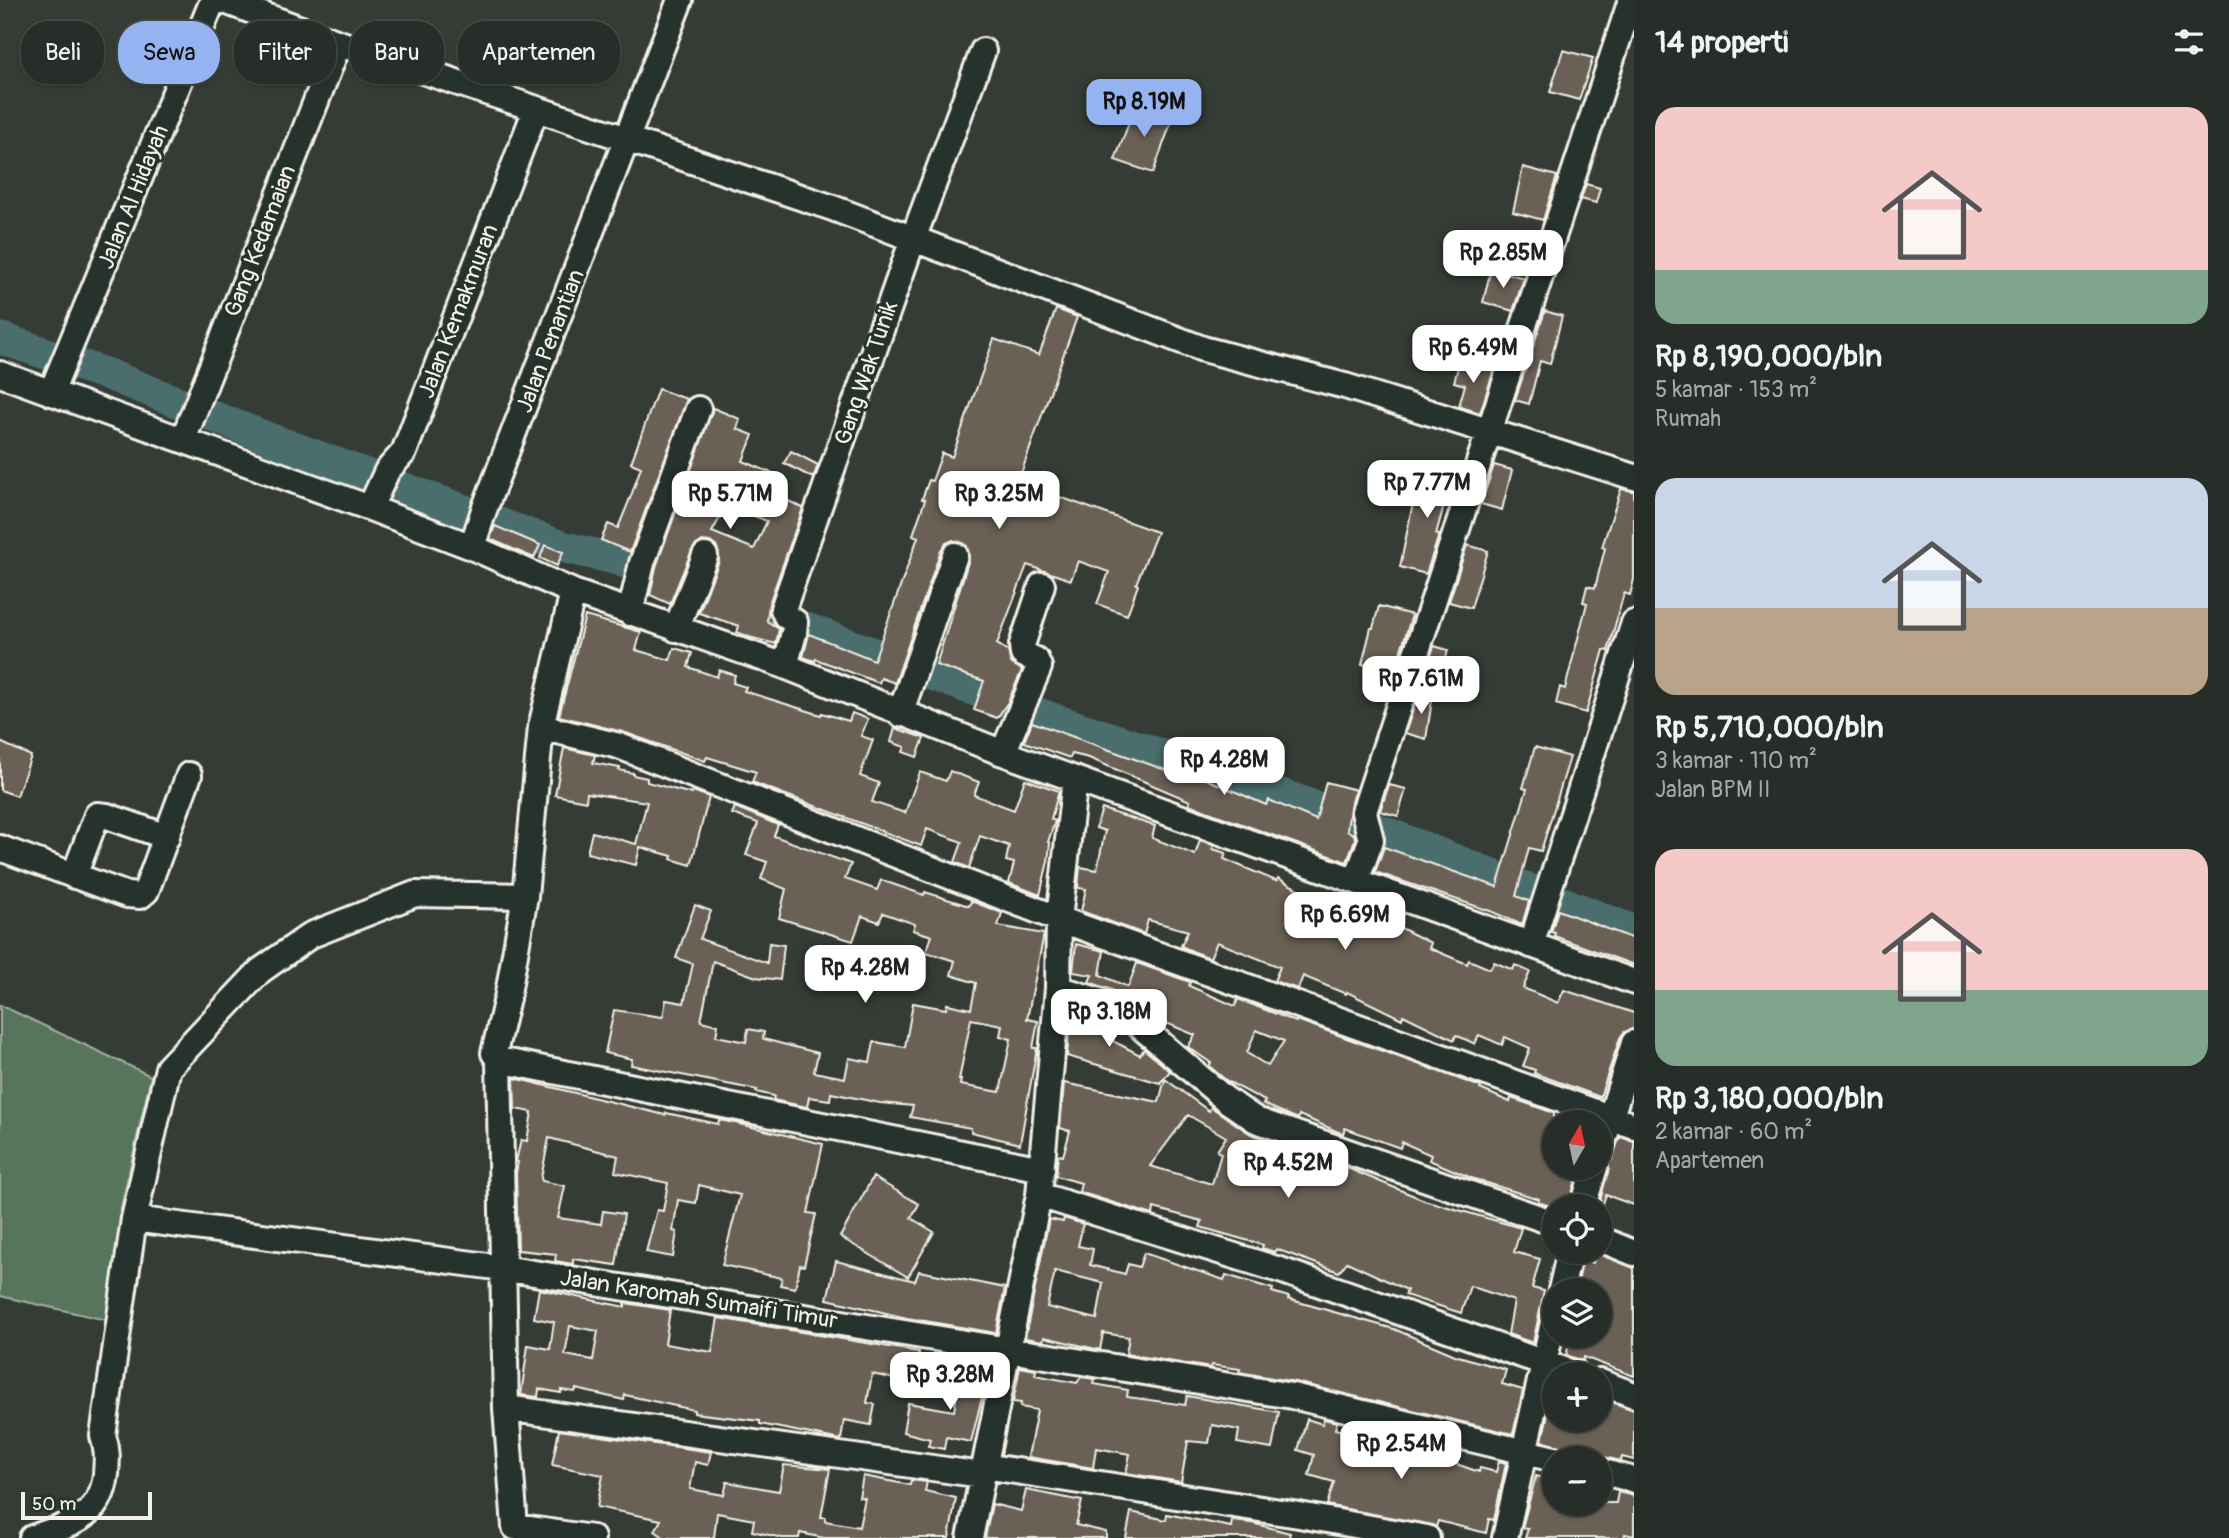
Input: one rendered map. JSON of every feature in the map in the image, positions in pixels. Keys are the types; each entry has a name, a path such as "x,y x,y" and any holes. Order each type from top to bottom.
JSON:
{"street":[{"name":"Jalan Al Hidayah","path":"51,393 213,0"},
{"path":"222,0 338,43 536,109 630,133 830,207 916,233 1203,348 1491,427 1634,477"},
{"name":"Jalan Penantian","path":"472,547 680,0"},
{"path":"1356,881 1368,830 1364,812 1631,0"},
{"name":"Gang Kedamaian","path":"183,440 338,43"},
{"path":"916,233 983,51"},
{"name":"Jalan Kemakmuran","path":"379,488 404,452 536,109"},
{"name":"Gang Wak Tunik","path":"785,666 794,628 783,608 916,233"},
{"path":"0,374 183,440 379,488 472,547 573,592 785,666 1003,753 1634,982"},
{"path":"629,613 640,569 698,409"},
{"path":"900,713 955,555"},
{"path":"676,629 705,556"},
{"path":"1003,753 1040,667 1036,660 1023,654 1021,645 1042,585"},
{"path":"573,592 541,727 525,896 508,994 494,1053 499,1060 506,1408 515,1532 592,1538"},
{"path":"1531,945 1634,623"},
{"path":"541,727 619,746 1059,919 1591,1110"},
{"path":"0,849 127,895 140,896 146,891 190,775"},
{"path":"970,1538 1039,1195 1058,988 1059,919 1075,779"},
{"path":"74,876 97,815 167,836"},
{"path":"32,1538 74,1523 91,1511 101,1497 108,1452 103,1436 134,1219 168,1068 260,971 311,935 415,894 525,896"},
{"path":"1058,988 1105,1003 1133,1020 1225,1100 1256,1120 1542,1219"},
{"path":"1612,1114 1634,1043"},
{"path":"499,1060 1042,1169"},
{"path":"1612,1117 1634,1126"},
{"path":"1039,1195 1286,1272 1543,1362 1546,1348"},
{"name":"Jalan Karomah Sumaifi Timur","path":"134,1219 503,1268 1292,1396 1542,1456"},
{"path":"1612,1245 1634,1253"},
{"path":"1505,1538 1542,1367"},
{"path":"1612,1387 1634,1395"},
{"path":"506,1408 1299,1515 1427,1538"},
{"path":"1612,1474 1634,1480"}],"green space":[{"path":"0,1005 151,1076 120,1212 115,1322 0,1296"}],"building":[{"path":"1563,50 1593,58 1579,100 1550,92"},
{"path":"1136,104 1173,117 1153,173 1115,160"},
{"path":"1523,167 1557,176 1543,220 1513,212"},
{"path":"1586,184 1600,188 1596,203 1581,199"},
{"path":"1491,269 1524,278 1513,311 1483,302"},
{"path":"1056,309 1077,317 1018,482 1157,532 1127,615 1097,604 1109,572 1078,561 1071,580 1027,565 997,644 1008,651 1011,663 1022,670 1008,702 997,718 974,710 984,681 936,665 969,559 967,546 953,540 946,543 941,550 895,683 881,678 879,683 816,659 815,661 803,657 809,634 874,660 918,537 913,535 929,480 932,481 942,453 952,457 994,339 1039,355"},
{"path":"1545,311 1562,316 1550,364 1540,361 1529,404 1515,400"},
{"path":"1460,360 1494,370 1480,413 1459,406 1465,385 1454,382"},
{"path":"658,389 687,399 630,552 601,540 608,524 618,528 631,496 641,467 631,463"},
{"path":"713,408 740,419 737,429 753,435 743,461 779,476 772,493 803,508 769,604 767,621 779,629 776,644 749,637 737,632 739,626 699,613 719,561 717,547 710,542 702,541 692,550 670,604 650,595 656,567","holes":["727,505 767,521 754,549 712,532"]},
{"path":"791,451 818,465 813,478 784,463"},
{"path":"1494,465 1512,470 1502,510 1481,504"},
{"path":"1428,467 1459,475 1453,493 1448,491 1436,534 1439,535 1426,574 1400,567 1416,488 1422,490"},
{"path":"1621,489 1634,491 1634,579 1630,595 1624,593 1608,651 1604,650 1586,713 1556,704 1560,687 1565,689 1587,603 1583,602 1587,586 1595,588 1605,548 1602,547"},
{"path":"495,526 540,545 534,558 490,539"},
{"path":"545,545 563,552 557,566 540,558"},
{"path":"1467,545 1488,551 1471,608 1449,602"},
{"path":"1379,606 1412,615 1394,672 1362,664"},
{"path":"585,616 641,632 636,650 670,660 674,648 692,653 688,667 717,677 719,670 735,675 733,683 746,687 744,691 821,715 822,713 849,721 852,713 868,719 861,736 873,740 860,776 879,783 872,802 905,813 920,772 946,781 950,771 979,782 974,795 1014,810 1025,779 1059,791 1051,819 1055,821 1048,842 1048,861 1040,895 1009,883 1014,863 1006,861 1009,846 980,836 969,868 955,862 962,842 927,829 921,846 752,782 756,772 707,757 705,761 623,732 559,716"},
{"path":"1434,646 1448,650 1444,666 1429,662"},
{"path":"1420,690 1433,694 1426,739 1405,733"},
{"path":"1032,722 1168,771 1169,768 1188,776 1190,772 1266,805 1269,800 1316,820 1326,782 1356,790 1350,807 1347,831 1354,834 1355,839 1347,862 1206,811 1189,804 1190,801 1089,758 1072,754 1070,758 1024,742"},
{"path":"895,728 924,738 917,757 903,752 905,747 891,742"},
{"path":"0,742 31,756 17,796 0,790"},
{"path":"1535,747 1570,757 1541,851 1529,848 1516,896 1529,901 1522,925 1493,912 1375,872 1384,847 1497,887 1527,789 1523,788"},
{"path":"564,748 595,755 593,763 620,768 619,770 647,778 647,782 709,797 691,865 671,859 672,856 640,847 636,865 587,853 592,832 636,844 647,802 587,793 586,801 555,795"},
{"path":"1389,785 1406,789 1398,816 1380,811"},
{"path":"735,807 778,825 774,836 851,864 845,879 877,890 881,880 924,895 925,892 969,906 971,901 1002,913 998,926 1044,934 1027,1019 1038,1021 1033,1048 1037,1048 1020,1144 971,1132 971,1128 910,1117 913,1106 880,1103 831,1093 830,1100 809,1097 807,1107 773,1100 774,1096 756,1092 757,1090 631,1065 632,1059 605,1053 614,1010 663,1017 666,1000 684,1003 693,964 676,958 695,905 711,911 700,939 767,963 769,943 784,945 780,980 756,977 713,961 701,1021 718,1025 716,1036 746,1042 748,1029 764,1032 763,1039 818,1053 814,1072 845,1078 849,1058 870,1062 874,1042 905,1047 913,1003 946,1009 947,1004 971,1009 976,983 951,975 955,961 926,952 932,936 913,930 915,924 883,913 879,922 862,916 853,941 779,918 786,889 761,879 767,862 746,855 758,823 732,814","holes":["971,1019 1002,1025 1000,1036 1011,1039 1000,1092 960,1085"]},
{"path":"1102,809 1155,826 1152,838 1195,855 1200,840 1214,845 1213,849 1226,853 1224,859 1276,881 1278,878 1327,905 1328,903 1363,917 1369,903 1387,911 1383,919 1431,943 1429,948 1467,964 1469,960 1490,969 1494,962 1513,970 1515,965 1530,972 1523,988 1558,1003 1564,990 1634,1013 1634,1029 1624,1032 1620,1038 1600,1097 1534,1073 1535,1070 1523,1066 1530,1048 1505,1037 1502,1045 1479,1035 1475,1044 1456,1035 1454,1040 1403,1015 1402,1019 1347,992 1346,994 1303,976 1298,989 1274,981 1280,967 1217,942 1210,958 1192,951 1181,946 1188,931 1148,920 1144,934 1081,911 1086,889 1078,888 1080,867 1097,870 1105,831 1096,828"},
{"path":"1558,910 1634,939 1634,965 1554,936 1555,933 1551,932"},
{"path":"1076,944 1104,951 1100,975 1128,987 1137,963 1190,982 1189,986 1235,1006 1238,999 1481,1087 1480,1089 1510,1102 1511,1098 1545,1110 1542,1110 1542,1180 1576,1180 1572,1194 1542,1194 1542,1203 1538,1202 1539,1199 1474,1179 1429,1160 1431,1155 1402,1142 1400,1148 1345,1128 1343,1134 1299,1115 1298,1119 1263,1104 1265,1101 1227,1081 1209,1066 1211,1063 1188,1047 1195,1035 1152,1017 1112,990 1089,982 1092,975 1073,972","holes":["1256,1030 1284,1041 1268,1066 1247,1053"]},
{"path":"1071,1008 1099,1017 1113,1025 1109,1039 1140,1055 1144,1049 1170,1071 1160,1083 1067,1056"},
{"path":"514,1078 665,1115 666,1113 718,1124 719,1120 823,1144 808,1213 816,1214 804,1266 800,1265 795,1288 780,1285 782,1278 722,1265 740,1195 699,1185 696,1203 678,1200 673,1231 677,1232 673,1257 646,1252 657,1210 663,1211 668,1183 615,1172 618,1156 549,1138 541,1178 542,1181 565,1186 558,1218 601,1224 603,1211 624,1214 616,1265 573,1259 573,1264 555,1261 556,1254 518,1250 516,1161 521,1140 527,1141 532,1112 515,1109"},
{"path":"1165,1079 1209,1111 1211,1107 1251,1134 1345,1167 1424,1200 1521,1228 1514,1252 1540,1259 1532,1288 1542,1290 1533,1343 1508,1334 1514,1301 1470,1286 1461,1313 1405,1295 1407,1290 1347,1262 1339,1272 1276,1249 1275,1252 1262,1248 1263,1245 1200,1227 1202,1221 1154,1208 1153,1215 1079,1192 1081,1183 1056,1176 1058,1155 1063,1156 1070,1131 1060,1128 1064,1083 1159,1102","holes":["1188,1115 1226,1137 1217,1151 1221,1154 1212,1184 1150,1166"]},
{"path":"1620,1137 1634,1141 1634,1205 1612,1197 1612,1194 1602,1194 1605,1180 1612,1180 1612,1156"},
{"path":"873,1177 919,1204 911,1218 934,1232 908,1277 840,1237"},
{"path":"1064,1218 1083,1224 1078,1246 1093,1249 1090,1265 1125,1274 1128,1264 1139,1267 1144,1253 1224,1280 1226,1275 1273,1289 1272,1292 1289,1297 1288,1299 1394,1329 1455,1355 1506,1370 1502,1384 1523,1390 1513,1434 1295,1382 1239,1372 1240,1369 1212,1365 1211,1368 1126,1354 1129,1337 1103,1333 1100,1350 1044,1337 1043,1341 1025,1338 1049,1219 1063,1222","holes":["1055,1271 1103,1283 1097,1319 1047,1307"]},
{"path":"1612,1259 1634,1268 1634,1376 1612,1368 1612,1362 1597,1362 1584,1357 1583,1361 1566,1355 1568,1348 1612,1348 1612,1278 1579,1278 1582,1264 1612,1264"},
{"path":"836,1261 915,1281 919,1271 1005,1288 996,1333 907,1318 827,1299"},
{"path":"539,1289 625,1307 625,1303 670,1310 665,1344 712,1352 718,1318 919,1352 915,1393 897,1390 899,1380 872,1374 867,1403 875,1404 871,1425 844,1420 841,1440 760,1424 760,1421 694,1413 694,1410 625,1395 624,1400 576,1389 575,1392 561,1390 561,1393 539,1389 538,1397 521,1395 528,1345 550,1349 554,1322 534,1318","holes":["570,1326 598,1331 593,1360 565,1355"]},
{"path":"964,1358 980,1360 977,1379 986,1381 971,1442 946,1437 944,1449 928,1446 930,1439 903,1432 908,1403 954,1411"},
{"path":"1020,1367 1036,1370 1035,1375 1077,1383 1081,1377 1095,1379 1094,1384 1128,1390 1127,1397 1185,1405 1187,1396 1279,1412 1272,1449 1237,1443 1239,1430 1212,1425 1209,1443 1188,1441 1181,1482 1126,1473 1130,1454 1096,1448 1093,1468 1028,1457 1037,1410 1020,1407 1021,1403 1013,1402"},
{"path":"1612,1402 1634,1410 1634,1460 1622,1457 1621,1461 1612,1459 1612,1446 1557,1446 1542,1441 1544,1432 1612,1432"},
{"path":"1307,1419 1322,1424 1324,1419 1337,1422 1335,1429 1343,1431 1342,1435 1369,1443 1371,1439 1418,1453 1419,1451 1479,1472 1480,1468 1496,1472 1499,1461 1506,1463 1494,1520 1489,1519 1486,1533 1438,1521 1436,1527 1327,1505 1334,1482 1309,1475 1314,1455 1298,1450"},
{"path":"559,1430 711,1452 708,1465 695,1462 690,1489 724,1495 727,1482 779,1491 784,1465 830,1469 821,1517 825,1517 825,1521 859,1527 865,1498 859,1497 863,1476 910,1485 911,1480 927,1482 925,1491 956,1498 949,1538 824,1538 800,1533 799,1538 782,1538 752,1531 754,1520 717,1513 714,1538 665,1538 655,1531 661,1520 597,1507 603,1475 552,1465"},
{"path":"1536,1476 1542,1478 1542,1516 1612,1516 1612,1503 1616,1503 1618,1492 1634,1496 1634,1536 1625,1534 1624,1538 1525,1538 1528,1529 1522,1528"},
{"path":"1026,1490 1082,1501 1076,1525 1106,1532 1106,1538 985,1538 992,1504 1021,1511"},
{"path":"1131,1512 1166,1520 1167,1514 1231,1527 1232,1521 1252,1523 1290,1533 1289,1538 1126,1538"}],"waterway":[{"path":"0,338 112,376 265,437 563,547 616,559 1059,721 1275,792 1634,931"}]}
